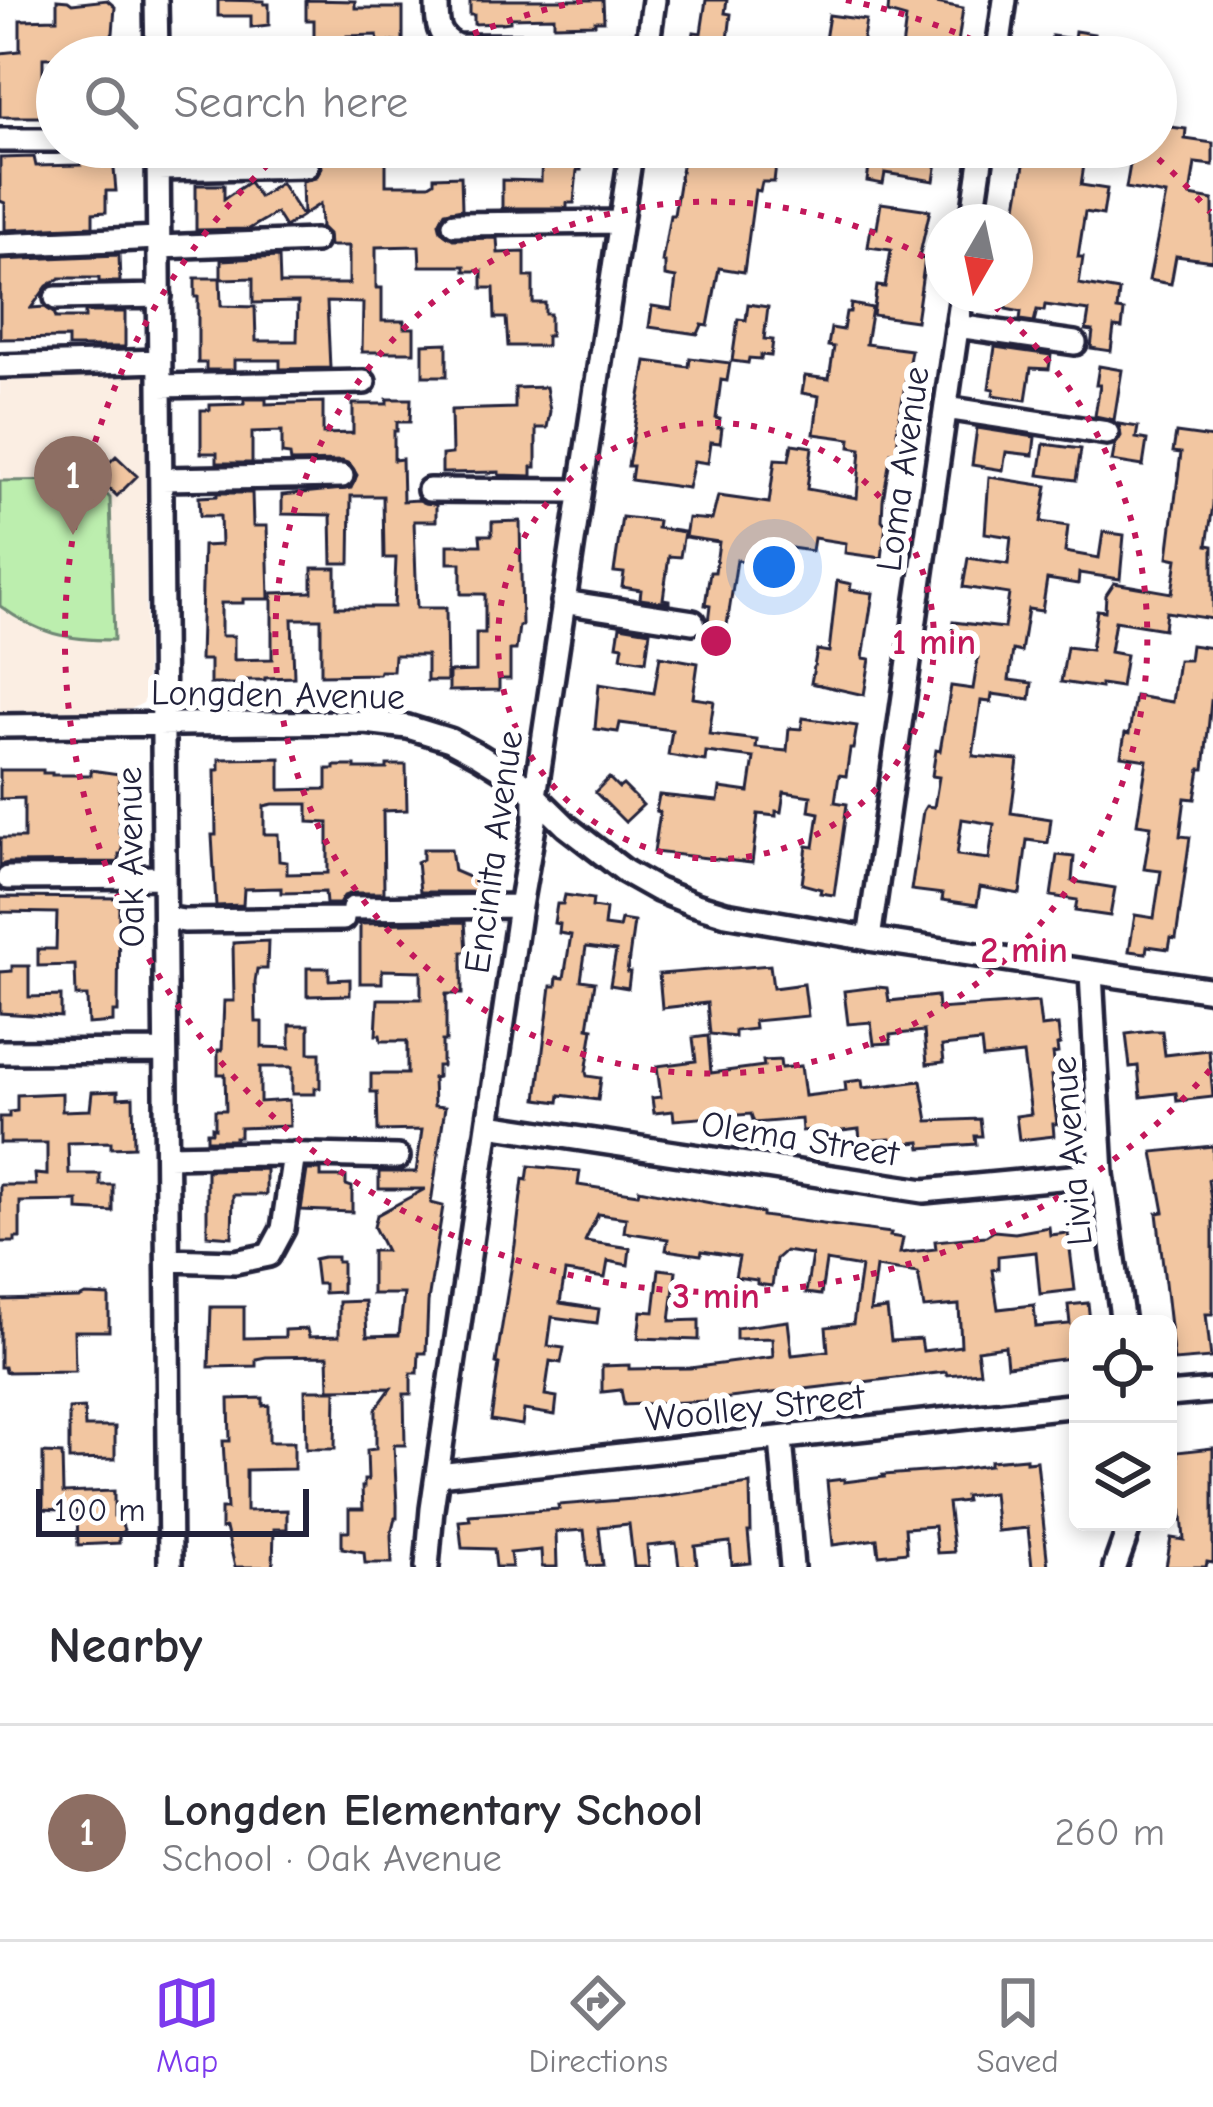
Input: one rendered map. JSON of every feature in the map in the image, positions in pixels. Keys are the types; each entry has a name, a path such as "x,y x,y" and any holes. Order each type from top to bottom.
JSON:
{"street":[{"path":"157,0 157,36"},
{"path":"437,0 437,23 443,36"},
{"path":"649,36 654,0"},
{"path":"1000,36 1005,0"},
{"path":"0,140 36,140"},
{"name":"Oak Avenue","path":"159,168 170,1567"},
{"name":"Encinita Avenue","path":"427,1567 431,1509 629,168"},
{"path":"975,204 980,168"},
{"path":"454,224 620,222"},
{"path":"0,245 315,241"},
{"path":"56,298 160,296"},
{"name":"Loma Avenue","path":"869,939 959,312"},
{"path":"957,326 1075,343"},
{"path":"0,366 160,361"},
{"path":"160,386 364,382"},
{"path":"946,408 1107,433"},
{"path":"162,479 341,476"},
{"path":"429,490 579,490"},
{"path":"563,602 692,622"},
{"name":"Longden Avenue","path":"0,726 365,722 408,727 450,740 520,781 598,852 658,890 726,914 1213,988"},
{"path":"8,878 164,877"},
{"path":"165,918 184,921 520,906"},
{"name":"Livia Avenue","path":"1091,973 1102,1174 1123,1315"},
{"path":"0,1052 165,1051"},
{"name":"Olema Street","path":"489,1125 924,1191 1102,1174"},
{"path":"168,1260 235,1262 269,1255 283,1229 294,1154"},
{"path":"166,1156 398,1157"},
{"path":"1177,1394 1213,1391"},
{"name":"Woolley Street","path":"438,1474 1069,1406"},
{"path":"781,1439 792,1567"},
{"path":"1115,1567 1128,1531"}],"shaded area":[{"path":"145,373 143,703 129,710 0,711 0,374"}],"green space":[{"path":"93,480 110,498 114,640 54,634 0,606 0,481"}],"building":[{"path":"57,0 72,4 107,0 115,7 110,36 36,36 36,117 0,117 0,53 20,51 20,20 57,19"},
{"path":"218,0 264,1 269,4 269,25 251,27 251,16 218,16"},
{"path":"306,0 355,1 355,8 403,8 403,36 314,36 314,20 306,20"},
{"path":"470,0 603,0 604,21 554,25 554,17 510,18 510,22 474,24"},
{"path":"706,0 727,0 728,36 693,36 701,33"},
{"path":"889,0 963,8 959,36 904,36 906,18 888,13"},
{"path":"829,15 866,20 863,36 826,36"},
{"path":"1177,128 1186,129 1185,139 1213,143 1213,165 1195,163 1190,196 1213,200 1213,261 1176,256 1171,284 1149,280 1166,195 1126,188 1129,168 1177,168"},
{"path":"34,157 36,168 114,168 116,191 106,191 106,212 93,213 93,226 5,230 0,158"},
{"path":"321,168 386,168 386,185 429,185 434,177 461,176 462,209 445,212 439,223 441,231 453,239 497,238 498,253 525,252 525,277 533,277 533,303 545,303 545,314 550,314 546,346 508,346 506,318 495,318 494,288 482,288 482,271 465,271 465,266 420,266 419,246 376,247 382,321 404,321 404,328 414,328 414,352 362,352 363,303 327,302 330,368 280,369 280,360 234,360 234,370 206,370 206,363 198,363 195,278 220,278 221,306 255,307 256,341 297,341 298,302 253,303 253,278 221,279 221,260 279,257 280,284 349,284 349,246 329,246 328,234 321,227 320,204 303,215 302,181 316,178"},
{"path":"541,168 581,168 574,203 567,203 567,208 502,208 502,180 541,181"},
{"path":"682,168 776,168 774,182 762,182 760,191 755,190 744,272 719,268 708,326 702,325 698,334 649,327 652,306 672,309 676,278 665,276 662,262 670,215 674,215"},
{"path":"869,168 936,168 934,181 885,173 883,184 867,181"},
{"path":"1023,168 1084,168 1081,185 1107,189 1103,215 1085,212 1079,284 1119,291 1122,328 1114,327 1111,351 1091,348 1093,331 1086,330 1089,311 1045,305 1044,311 1037,310 1034,322 1020,320 1021,312 1033,312 1033,204 1017,204"},
{"path":"249,182 259,197 281,183 302,216 285,227 276,213 249,229 196,230 196,185 224,185 224,199"},
{"path":"881,203 925,209 919,258 925,259 916,321 873,315 877,286 885,287 891,250 868,247 871,227 877,228"},
{"path":"119,255 120,282 60,278 47,286 31,308 45,307 55,318 125,312 125,347 68,347 68,338 0,339 0,260"},
{"path":"748,304 768,307 764,339 773,340 771,356 749,358 748,363 732,361 738,319 746,320"},
{"path":"851,304 872,308 866,344 911,350 896,454 891,453 883,500 882,558 845,553 846,543 814,538 812,551 791,548 788,567 737,560 727,625 708,622 710,606 705,605 719,542 685,537 688,518 712,520 718,496 769,503 775,459 789,460 792,444 812,447 807,489 857,498 861,449 850,447 851,439 814,434 819,396 802,393 805,376 829,379 834,347 828,346 831,328 843,330"},
{"path":"447,343 447,376 423,376 423,344"},
{"path":"995,347 1051,355 1049,369 1031,368 1026,400 993,395 994,389 989,388"},
{"path":"690,358 730,363 727,381 721,380 716,418 722,428 720,443 711,442 708,463 694,461 688,488 631,480 633,466 628,466 646,361 689,367"},
{"path":"1099,366 1122,370 1114,420 1095,416"},
{"path":"546,387 550,411 547,428 536,428 532,476 442,473 442,455 452,454 451,410 515,408 515,388"},
{"path":"244,399 266,399 266,404 323,402 323,434 353,433 353,404 411,399 410,422 397,422 394,431 394,460 402,459 403,501 436,505 436,521 414,521 417,608 446,608 447,681 427,681 427,655 394,655 393,671 379,674 321,675 321,619 292,619 294,677 210,684 210,660 200,660 203,546 221,545 220,516 200,516 199,497 252,493 253,526 267,526 269,599 221,603 221,636 234,636 234,660 272,659 272,593 312,592 312,568 336,568 336,607 394,607 396,558 384,558 383,496 351,496 350,563 332,563 331,515 282,514 282,495 351,488 357,475 350,464 291,462 290,455 282,454 282,431 252,432 252,463 217,463 217,453 201,453 201,410 210,410 210,405 244,404"},
{"path":"1119,424 1138,427 1136,438 1147,440 1143,466 1112,461 1121,436"},
{"path":"977,428 1035,437 1033,455 1006,452 1003,470 972,465"},
{"path":"1176,433 1213,438 1213,505 1207,545 1213,546 1213,619 1166,612 1164,629 1115,621 1110,652 1126,655 1121,687 1061,682 1067,647 1091,650 1097,610 1105,611 1106,595 1114,583 1172,593 1177,559 1168,557 1181,453 1173,452"},
{"path":"1044,444 1081,449 1076,480 1039,475"},
{"path":"116,456 137,476 117,496 96,476"},
{"path":"989,477 1047,486 1041,522 1068,526 1065,552 1099,558 1103,532 1124,535 1120,579 1079,573 1078,584 1047,579 1042,611 1028,609 1021,652 1013,650 1009,680 1032,683 1030,699 992,694 991,702 981,701 973,756 1018,760 1011,813 1051,819 1048,843 1027,840 1020,894 980,887 977,905 911,890 923,811 926,806 934,807 939,777 932,776 951,686 973,689 978,658 948,653 953,622 1004,628 1009,594 963,587 968,558 1008,564 1011,537 985,533","holes":["962,819 994,824 989,859 957,855"]},
{"path":"622,517 658,521 657,528 684,532 680,557 669,556 663,599 669,603 640,599 641,590 622,587 624,573 614,572"},
{"path":"520,521 522,626 516,650 510,650 510,679 499,679 499,690 449,691 449,672 476,671 476,633 485,633 485,594 461,594 461,563 448,563 448,545 481,545 480,535 492,535 492,522"},
{"path":"837,581 851,584 850,590 873,593 863,658 870,659 864,695 811,683 817,650 829,652"},
{"path":"620,626 650,631 646,661 621,657 623,646 617,645"},
{"path":"1191,645 1213,648 1213,702 1204,769 1200,769 1195,799 1185,798 1180,836 1190,837 1176,939 1171,938 1169,949 1147,946 1146,953 1129,951 1135,915 1154,918 1161,871 1144,869 1151,826 1137,824 1147,760 1121,756 1125,733 1129,734 1135,696 1172,702 1178,660 1189,660"},
{"path":"660,656 698,663 693,698 714,701 709,734 757,740 756,748 787,751 789,728 801,729 803,718 857,726 846,776 839,775 835,802 847,804 834,895 802,884 807,846 814,847 819,813 809,811 811,796 784,792 781,812 758,814 752,863 654,852 659,795 718,801 720,788 749,792 754,758 706,752 705,761 668,755 672,730 620,723 618,732 595,729 599,684 654,693"},
{"path":"280,758 280,790 327,789 327,769 334,766 387,769 387,765 406,765 407,810 383,811 384,893 352,893 339,904 326,904 325,892 244,889 243,905 216,906 212,835 216,835 219,759","holes":["308,804 308,822 328,823 328,873 287,874 287,862 279,861 278,834 264,834 264,806"]},
{"path":"0,770 119,774 119,862 0,865 0,838 24,838 24,798 0,799"},
{"path":"609,778 643,805 625,822 595,792"},
{"path":"423,849 451,849 454,871 477,877 477,892 420,892 417,862 423,859"},
{"path":"1057,855 1074,857 1072,881 1115,888 1110,916 1075,911 1077,900 1051,896"},
{"path":"565,895 593,899 592,907 606,909 604,926 619,928 621,920 634,922 628,988 610,985 616,951 586,947 581,980 595,982 586,1072 601,1078 598,1100 560,1095 559,1102 537,1099 551,986 556,986 557,977 564,978 571,935 559,933 560,924 554,923 557,904 563,904"},
{"path":"0,897 119,898 118,1012 113,1012 113,1022 88,1024 87,996 76,996 75,965 38,966 38,949 56,949 57,913 0,912"},
{"path":"465,922 462,994 446,994 446,1041 442,1041 442,1066 437,1066 433,1078 434,1106 445,1107 431,1203 443,1206 428,1302 426,1353 419,1353 418,1373 411,1373 411,1394 404,1394 405,1445 394,1445 397,1518 391,1535 392,1563 365,1563 364,1552 342,1548 342,1531 349,1531 349,1509 363,1509 367,1450 376,1449 376,1409 391,1388 329,1389 328,1356 266,1357 256,1359 256,1366 209,1367 211,1307 244,1307 244,1338 285,1337 285,1330 307,1329 309,1337 339,1336 339,1302 365,1301 367,1336 399,1335 404,1294 372,1294 372,1251 386,1251 374,1227 377,1215 425,1189 379,1189 379,1172 416,1172 422,1130 378,1131 377,1092 371,1092 371,1074 407,1074 407,1041 381,1041 376,1035 378,999 421,999 421,971 382,970 382,983 360,983 357,924"},
{"path":"268,941 267,969 257,969 255,982 262,1047 290,1048 290,1025 309,1025 309,1053 320,1053 320,1088 315,1088 315,1094 292,1094 292,1067 260,1067 260,1102 289,1100 290,1126 240,1128 235,1140 207,1140 207,1132 215,1128 215,1110 226,1110 225,1074 218,1074 218,1050 222,1050 224,1001 234,1001 233,943"},
{"path":"770,965 773,988 804,984 808,1016 754,1021 755,1029 735,1031 735,1037 710,1034 707,1003 662,1008 659,974"},
{"path":"12,966 29,966 29,997 61,996 61,1017 0,1013 0,972 12,971"},
{"path":"307,968 329,968 329,980 350,979 350,995 307,996"},
{"path":"887,988 889,1001 937,996 938,1009 1038,1002 1041,1027 1058,1025 1060,1044 1053,1054 1056,1075 1051,1076 1054,1136 1019,1140 1016,1116 1031,1114 1023,1054 983,1058 981,1042 942,1046 944,1062 927,1064 924,1031 890,1035 891,1043 874,1044 871,1022 848,1024 844,991"},
{"path":"1162,1031 1165,1055 1209,1050 1213,1097 1177,1101 1176,1093 1141,1097 1138,1066 1130,1067 1126,1034"},
{"path":"708,1036 711,1073 780,1060 781,1068 801,1066 805,1096 846,1091 845,1082 862,1080 863,1088 921,1081 928,1121 980,1119 982,1136 975,1136 976,1144 921,1148 920,1142 860,1141 859,1129 802,1131 801,1119 754,1123 751,1114 674,1120 673,1111 654,1113 652,1098 661,1097 657,1066 696,1061 693,1038"},
{"path":"118,1091 118,1098 133,1097 134,1147 68,1143 69,1174 100,1174 100,1185 113,1185 113,1212 78,1210 78,1201 20,1202 20,1238 0,1242 0,1185 36,1185 35,1174 47,1175 47,1143 0,1143 0,1117 17,1111 17,1095 62,1093 62,1111 90,1110 92,1092"},
{"path":"1213,1146 1213,1179 1208,1180 1213,1212 1213,1314 1206,1314 1211,1358 1177,1361 1177,1315 1169,1315 1157,1213 1164,1212 1153,1152"},
{"path":"529,1166 580,1171 578,1185 638,1194 639,1189 762,1216 891,1233 903,1238 900,1253 936,1249 935,1241 994,1231 1049,1227 1050,1235 1068,1233 1075,1290 1040,1294 1036,1252 998,1256 998,1269 992,1270 998,1309 1034,1305 1036,1327 1069,1324 1069,1358 1007,1366 1005,1346 977,1350 980,1372 624,1405 621,1390 602,1392 602,1366 690,1368 773,1357 772,1338 736,1339 736,1328 788,1321 792,1355 828,1351 826,1327 853,1324 861,1267 826,1261 821,1295 806,1293 812,1255 785,1251 776,1259 772,1286 757,1284 757,1280 735,1277 739,1257 666,1250 668,1239 624,1232 626,1218 598,1214 585,1241 630,1248 628,1265 608,1261 605,1278 565,1272 560,1303 599,1309 597,1323 552,1317 548,1346 564,1348 561,1363 550,1361 545,1395 557,1397 555,1415 524,1410 522,1425 491,1420 523,1179 527,1180","holes":["876,1267 918,1273 924,1308 959,1305 961,1346 923,1351 921,1339 891,1341 887,1309 870,1311"]},
{"path":"266,1169 266,1195 233,1195 232,1237 207,1235 207,1170"},
{"path":"307,1170 321,1170 321,1177 346,1177 346,1185 352,1187 352,1212 301,1210"},
{"path":"314,1259 342,1262 342,1292 324,1293 324,1284 317,1284"},
{"path":"659,1269 676,1271 670,1321 699,1320 699,1340 638,1338 641,1311 654,1312"},
{"path":"109,1296 109,1331 74,1331 75,1371 5,1372 0,1367 0,1300"},
{"path":"1088,1303 1089,1315 1069,1315 1068,1305"},
{"path":"305,1390 336,1390 335,1449 306,1449"},
{"path":"263,1398 263,1406 269,1405 269,1442 294,1442 294,1469 246,1470 246,1511 287,1510 287,1529 274,1529 273,1567 235,1567 226,1528 221,1529 221,1509 227,1509 223,1441 230,1441 229,1399"},
{"path":"84,1408 85,1427 115,1427 115,1459 69,1460 69,1409"},
{"path":"1213,1448 1213,1563 1207,1562 1206,1567 1166,1567 1171,1538 1184,1540 1177,1452"},
{"path":"43,1453 62,1454 63,1493 114,1491 114,1516 119,1516 124,1530 119,1543 78,1545 77,1511 43,1509"},
{"path":"1026,1458 1026,1462 1037,1461 1048,1567 1032,1567 1028,1528 997,1531 993,1493 948,1503 954,1552 937,1553 934,1526 905,1528 907,1552 879,1555 877,1539 833,1545 827,1481"},
{"path":"750,1484 751,1563 732,1565 730,1542 695,1546 697,1566 679,1567 676,1543 647,1546 649,1567 634,1567 629,1524 599,1527 603,1565 588,1566 584,1530 556,1532 557,1567 542,1567 541,1550 510,1553 512,1567 496,1567 494,1549 462,1548 459,1521 470,1520 469,1515 559,1509 558,1505"}],"place":[{"name":"Longden Elementary School","path":"73,535"}]}
